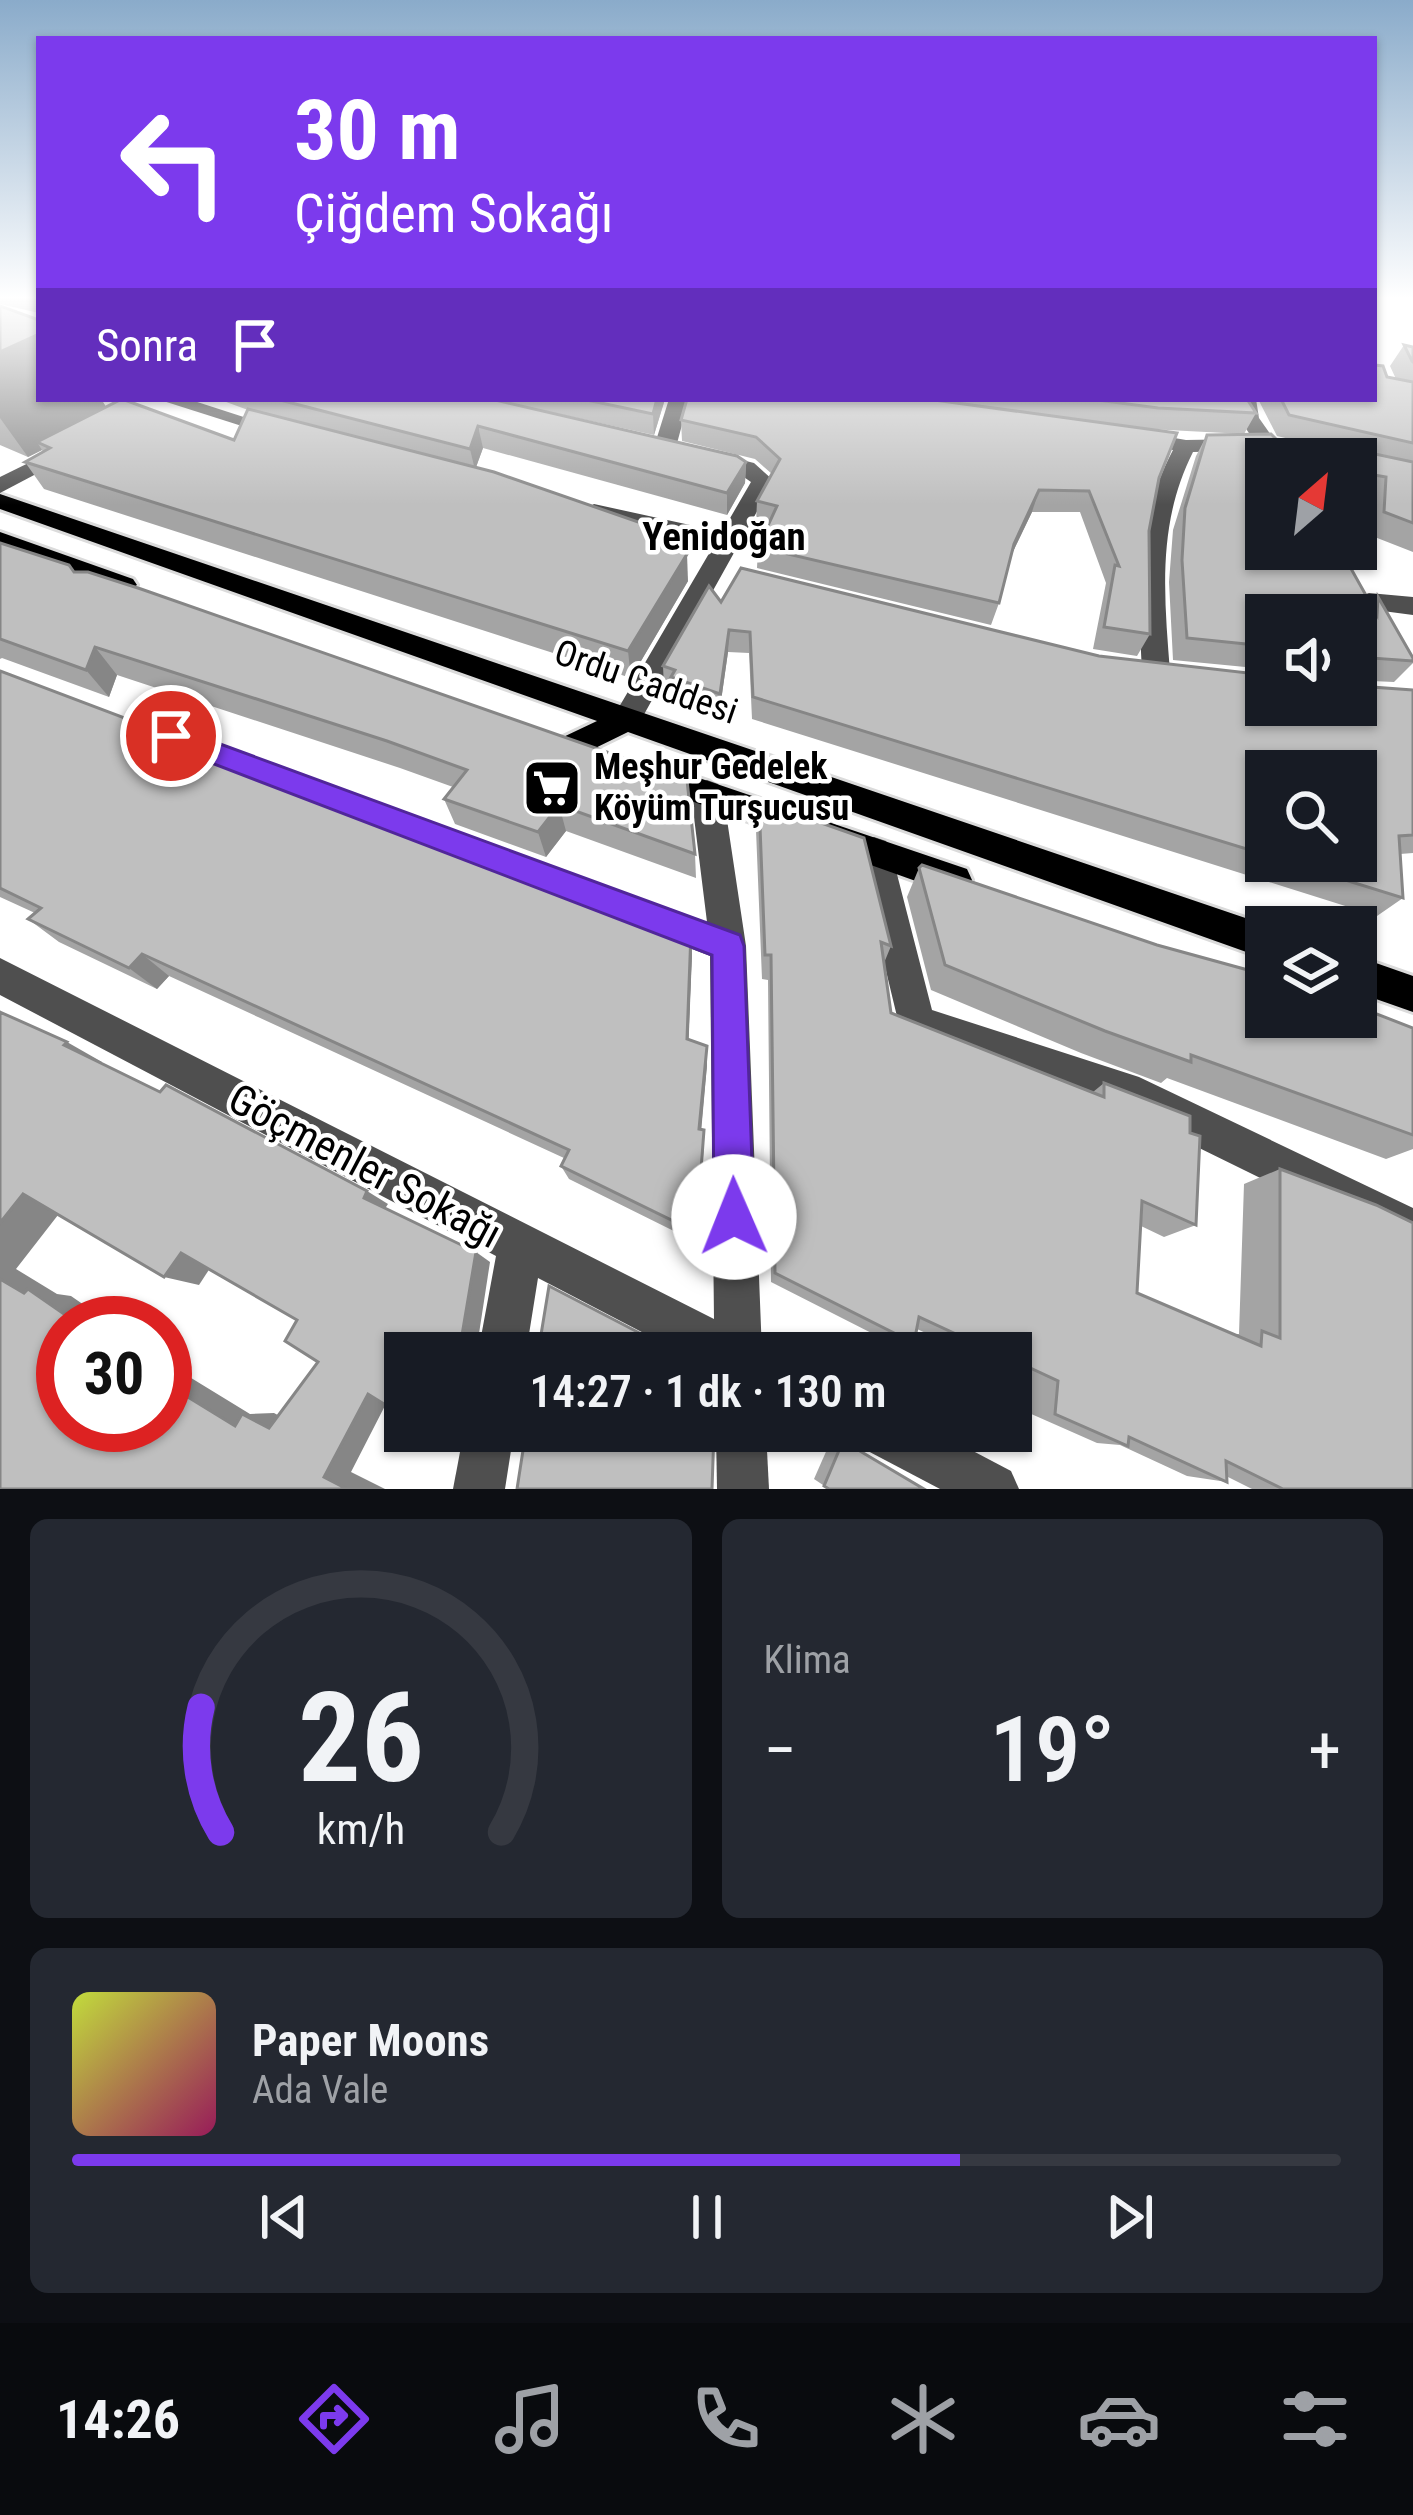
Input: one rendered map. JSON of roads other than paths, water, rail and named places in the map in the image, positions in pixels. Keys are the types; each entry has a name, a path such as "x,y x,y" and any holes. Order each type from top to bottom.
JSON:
{"main road":[{"name":"Ordu Caddesi","path":"0,502 1245,935"},
{"path":"13,544 155,596"},
{"path":"569,747 627,718"},
{"path":"538,735 983,890"},
{"path":"1377,981 1413,994"}],"street":[{"path":"627,718 723,573 729,541 763,481 746,468 653,444 677,402"},
{"path":"1246,402 1249,418 1267,438"},
{"path":"157,403 303,438"},
{"path":"1120,435 1245,449"},
{"path":"0,486 81,443"},
{"path":"1124,669 1167,673 1150,579 1163,483 1186,446"},
{"path":"565,503 729,541"},
{"path":"0,566 13,544"},
{"path":"1391,639 1363,594 1413,606"},
{"path":"707,793 728,946 735,1332"},
{"path":"874,851 916,1024 1139,1097 1413,1231"},
{"path":"618,905 728,946"},
{"name":"Göçmenler Sokağı","path":"0,976 692,1332"},
{"path":"506,1332 520,1247"},
{"path":"479,1489 485,1452"},
{"path":"742,1452 743,1489"},
{"path":"922,1452 993,1489"}],"place":[{"name":"Meşhur Gedelek Köyüm Turşucusu","path":"552,788"}],"district":[{"name":"Yenidoğan","path":"724,537"}]}
